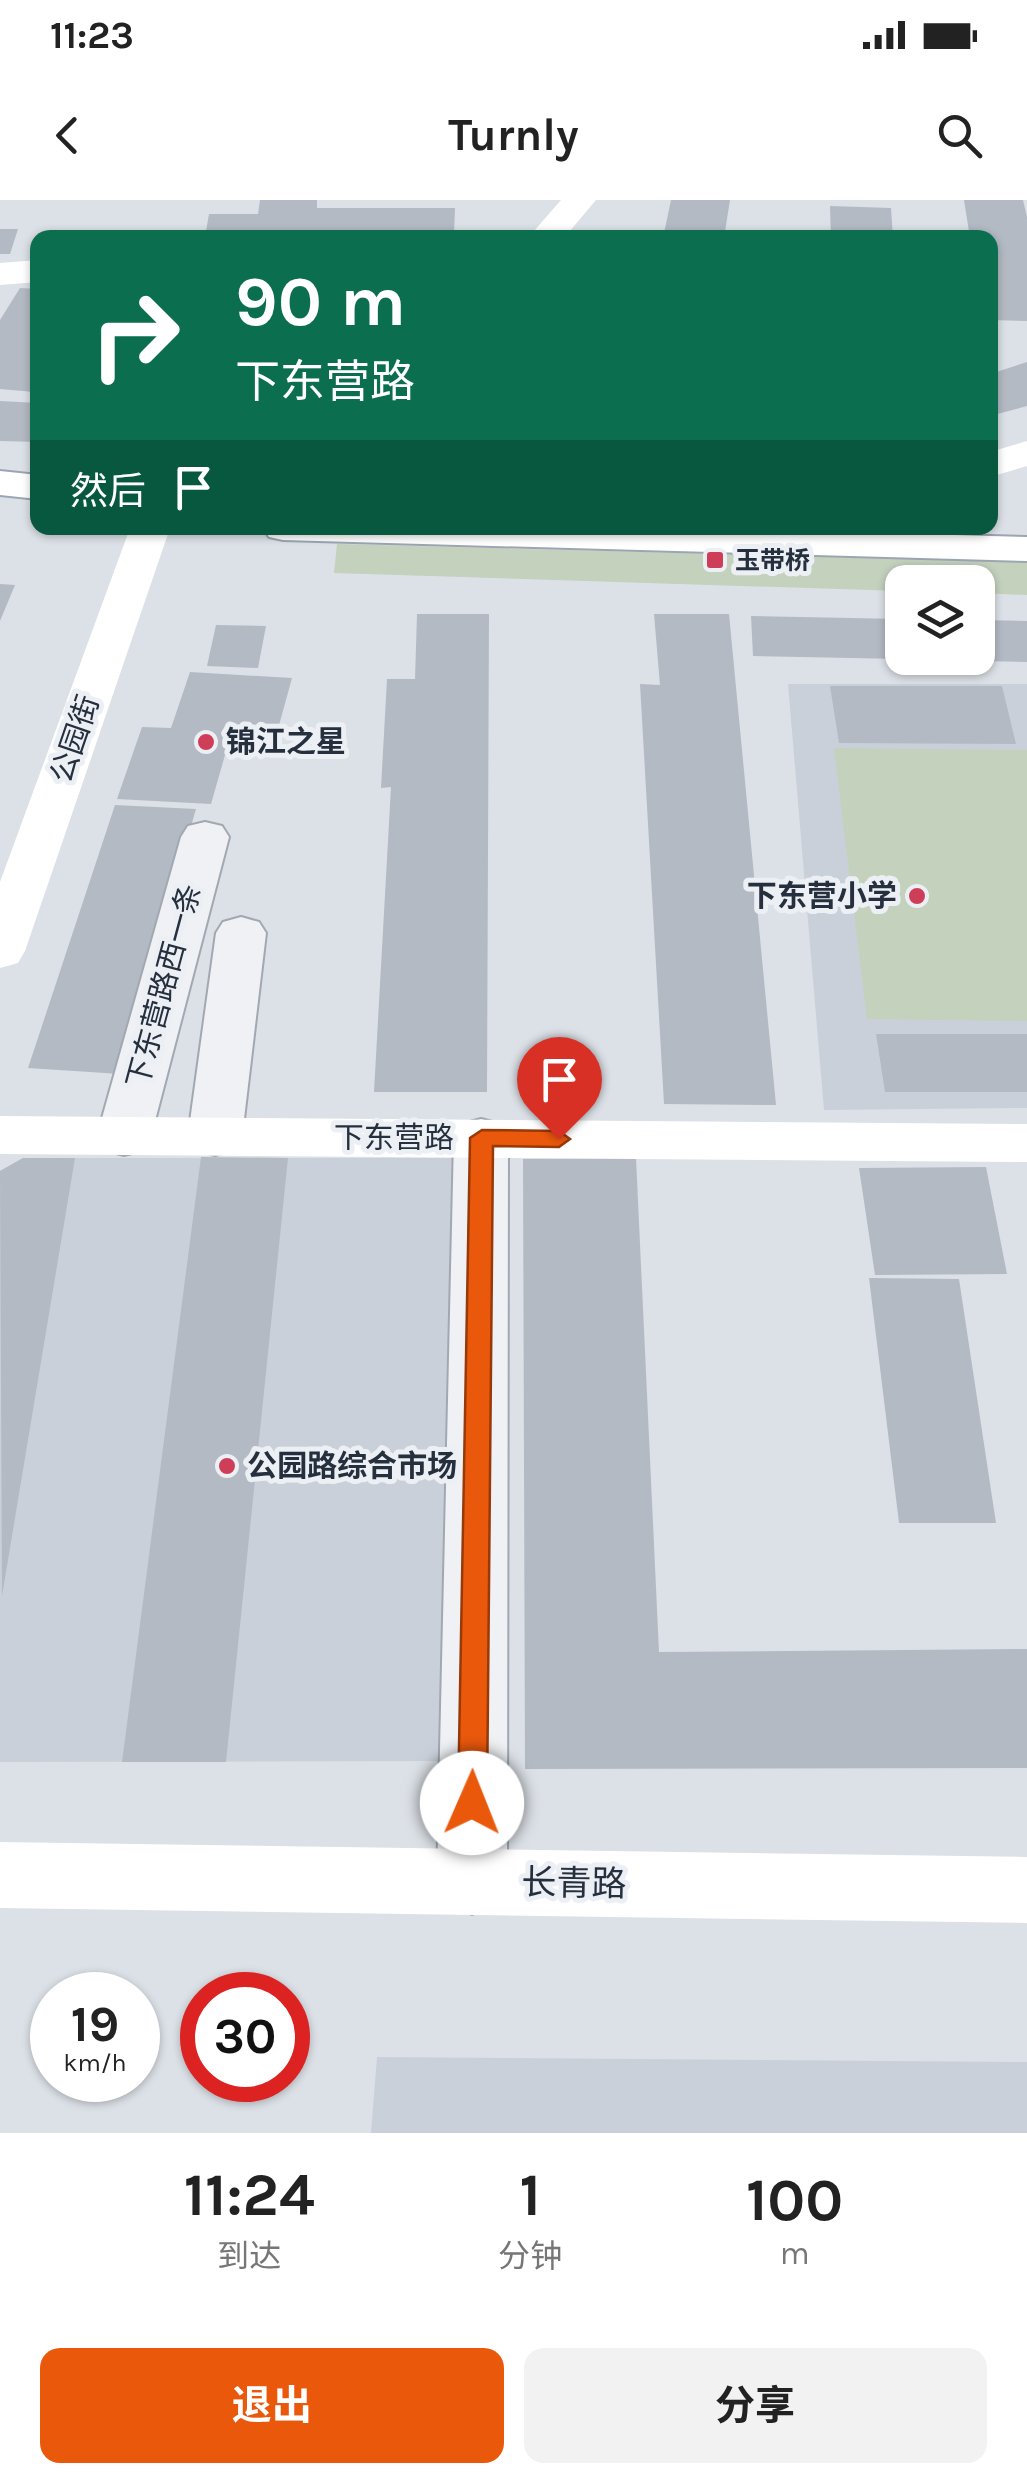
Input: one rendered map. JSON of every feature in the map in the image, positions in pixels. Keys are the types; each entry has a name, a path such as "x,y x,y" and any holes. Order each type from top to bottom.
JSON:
{"street":[{"path":"552,230 580,200"},
{"path":"0,274 30,272"},
{"path":"998,436 1027,427"},
{"path":"998,462 1027,452"},
{"path":"0,484 30,486"},
{"path":"998,515 1027,516"},
{"path":"0,516 30,519"},
{"name":"公园街","path":"0,951 148,535"},
{"path":"791,535 933,537 1027,548"},
{"name":"下东营路西一条","path":"124,1136 205,836"},
{"path":"215,1136 241,933"},
{"name":"下东营路","path":"0,1134 1027,1143"},
{"path":"472,1881 482,1138"},
{"name":"长青路","path":"0,1875 1027,1890"}],"shaded area":[{"name":"下东营小学","path":"788,684 1027,684 1027,1108 824,1110"},
{"name":"公园路综合市场","path":"23,1158 459,1158 450,1761 0,1762 0,1171"},
{"path":"377,2057 1027,2062 1027,2133 371,2133"}],"green space":[{"path":"337,544 1027,562 1027,595 995,594 995,565 885,565 885,590 334,573"},
{"path":"834,748 1027,750 1027,1021 867,1019"}],"building":[{"path":"260,200 317,200 317,208 455,208 454,230 206,230 209,214 258,214"},
{"path":"671,200 730,200 725,230 665,230"},
{"path":"964,200 1023,200 1027,217 1027,321 998,320 998,230 969,230"},
{"path":"830,206 891,208 892,230 831,230"},
{"path":"0,229 18,229 10,254 0,254"},
{"path":"20,288 30,289 30,392 0,389 0,320"},
{"path":"1027,362 1027,406 998,414 998,371"},
{"path":"0,401 30,403 30,442 0,441"},
{"path":"0,584 15,585 0,621"},
{"path":"417,614 489,614 487,1092 374,1092 391,787 381,788 387,679 415,679"},
{"path":"654,614 729,614 776,1105 664,1104 640,684 660,685"},
{"path":"751,616 885,619 885,659 753,656"},
{"path":"995,620 1027,621 1027,662 995,661"},
{"path":"216,625 266,626 258,668 207,666"},
{"name":"锦江之星","path":"190,672 292,678 270,758 225,755 211,804 117,799 142,727 171,728"},
{"path":"830,686 1002,686 1016,744 839,743"},
{"path":"115,805 196,809 120,1074 28,1068"},
{"path":"876,1034 1027,1034 1027,1092 885,1092"},
{"path":"201,1157 288,1158 226,1762 122,1762"},
{"path":"23,1158 75,1158 2,1596 0,1171"},
{"path":"636,1158 659,1652 1027,1649 1027,1768 525,1769 523,1159"},
{"path":"986,1167 1007,1274 875,1275 859,1168"},
{"path":"869,1278 959,1279 996,1523 899,1523"}],"place":[{"name":"玉带桥","path":"715,560"},
{"name":"锦江之星","path":"206,742"},
{"name":"下东营小学","path":"917,896"},
{"name":"公园路综合市场","path":"227,1466"}],"route":[{"path":"472,1803 482,1138 559,1139"}]}
